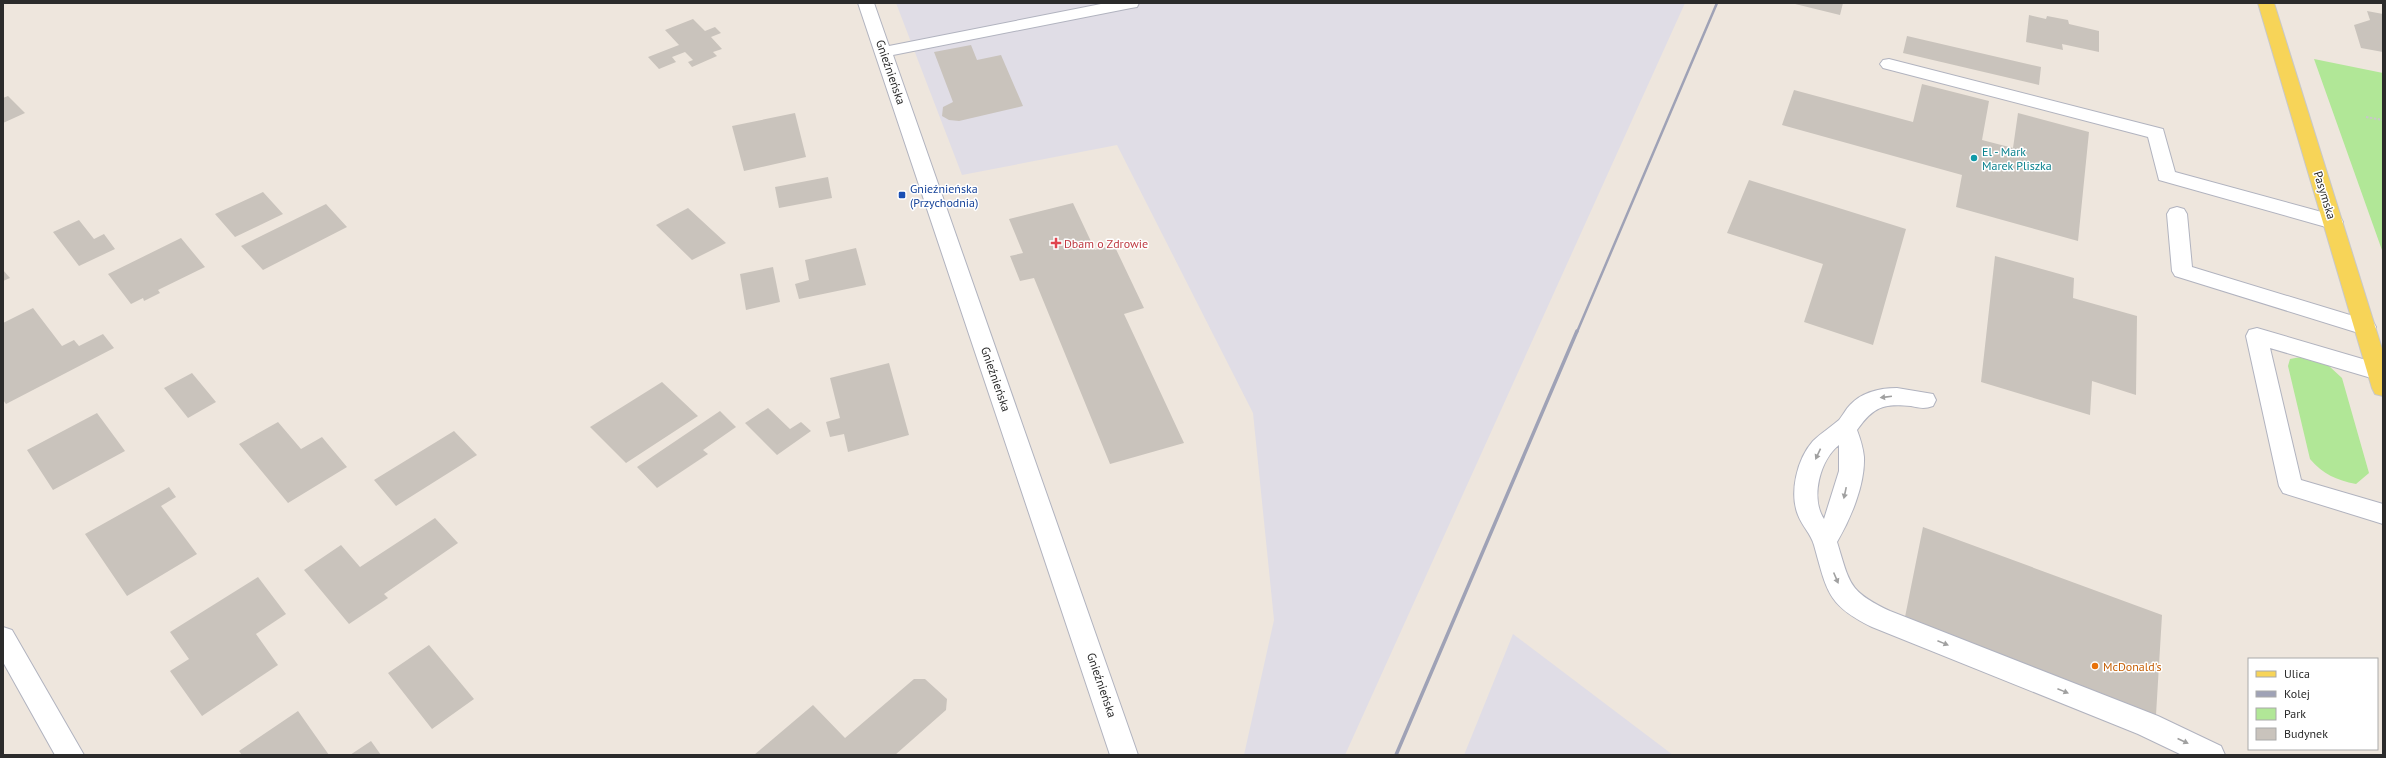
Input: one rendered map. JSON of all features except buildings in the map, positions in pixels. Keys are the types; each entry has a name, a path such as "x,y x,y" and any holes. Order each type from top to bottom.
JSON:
{"main road":[{"name":"Pasymska","path":"2266,3 2381,380"}],"street":[{"name":"Gnieźnieńska","path":"866,3 1124,755"},
{"path":"884,52 1131,3"},
{"path":"1889,64 2156,133 2166,176 2333,222"},
{"path":"2177,214 2182,271 2365,326"},
{"path":"2381,380 2257,336 2290,486 2383,514"},
{"path":"1925,400 1898,396 1878,398 1858,411 1845,428 1830,438 1819,450 1810,474 1806,494 1810,514 1825,540 1832,567 1840,589 1854,605 1881,619 2148,724 2211,755"},
{"path":"1825,540 1835,526 1842,505 1852,460 1845,428"},
{"path":"3,638 70,755"}],"path":[{"path":"2366,116 2383,120"}],"shaded area":[{"path":"896,3 1685,3 1345,755 1244,755 1274,620 1253,413 1117,145 962,175"},
{"path":"1513,634 1673,755 1464,755"}],"green space":[{"path":"2314,59 2383,73 2383,253"},
{"path":"2306,356 2329,366 2342,378 2369,473 2356,484 2342,481 2330,476 2310,459 2288,366 2290,359"}],"railway":[{"path":"1577,332 1717,3"},
{"path":"1396,755 1577,331"}],"place":[{"name":"El - Mark Marek Pliszka","path":"1974,158"},
{"name":"Gnieźnieńska (Przychodnia)","path":"902,195"},
{"name":"Dbam o Zdrowie","path":"1056,243"},
{"name":"McDonald's","path":"2095,666"}]}
